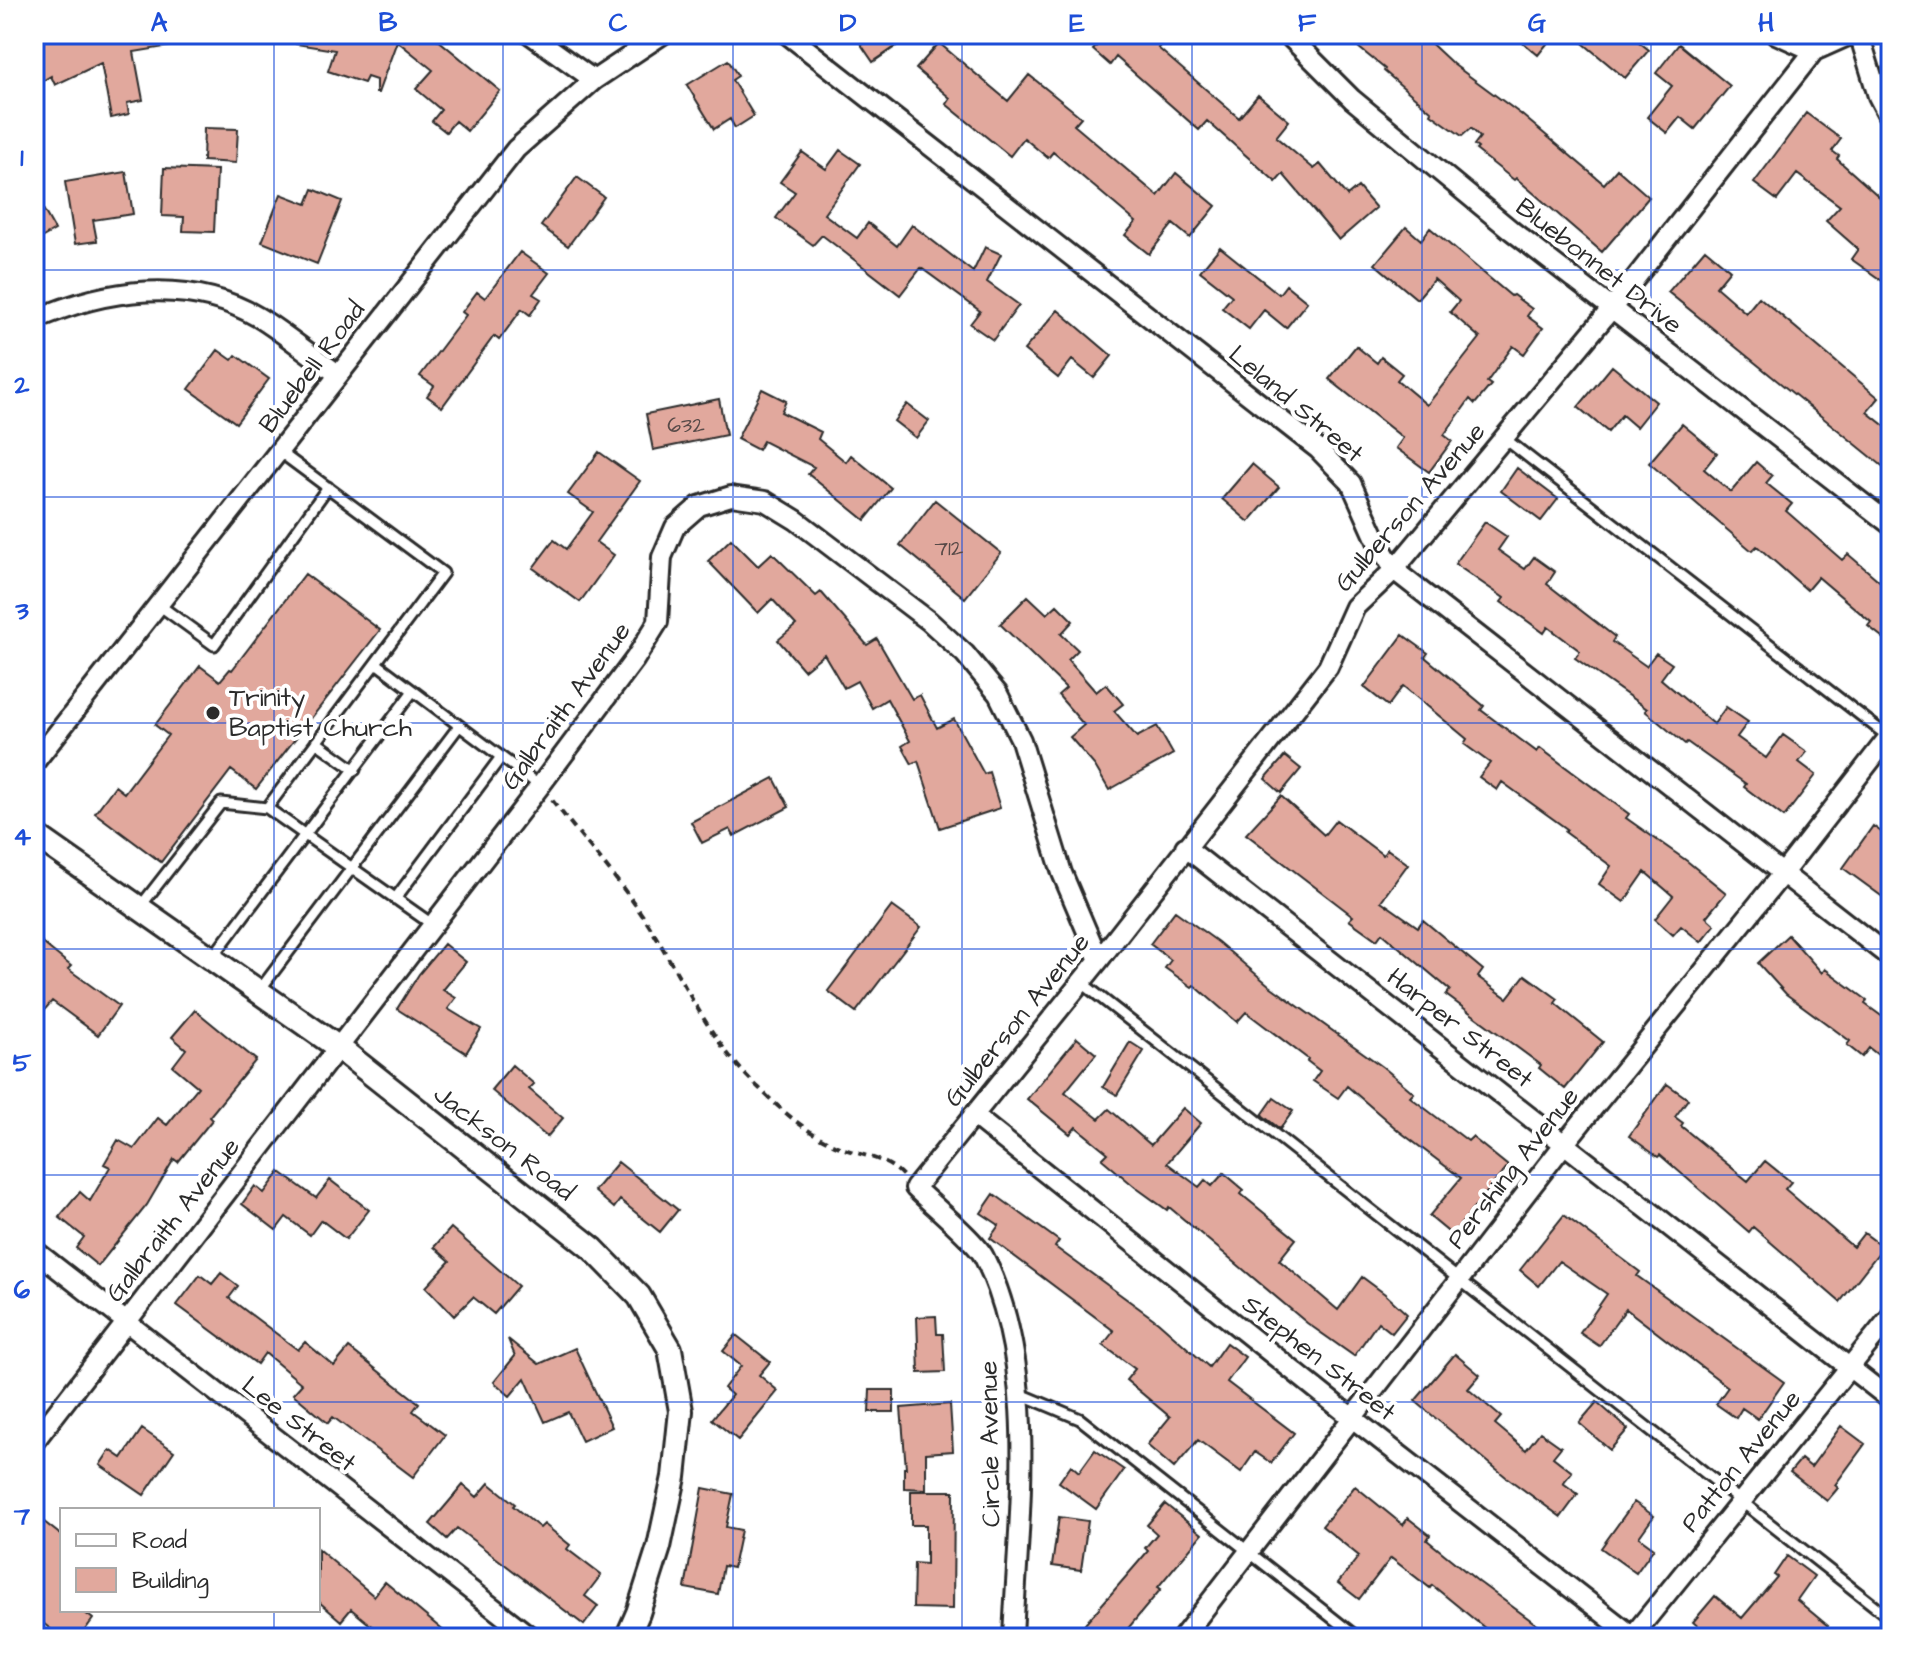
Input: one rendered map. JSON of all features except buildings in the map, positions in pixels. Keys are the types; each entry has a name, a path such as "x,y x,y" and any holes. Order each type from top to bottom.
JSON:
{"street":[{"path":"530,34 594,80"},
{"name":"Bluebell Road","path":"34,763 516,149 594,80 663,34"},
{"name":"Leland Street","path":"787,34 1318,449 1351,483 1394,570 1891,958"},
{"name":"Bluebonnet Drive","path":"1287,34 1364,109 1512,231 1891,525"},
{"path":"1303,50 1315,34"},
{"path":"1776,34 1814,51"},
{"name":"Gulberson Avenue","path":"915,1188 1099,960 1328,667 1355,607 1394,570 1612,308 1814,51 1852,34"},
{"path":"1859,34 1878,96 1891,121"},
{"path":"34,320 86,299 159,289 216,298 257,317 338,374"},
{"name":"Galbraith Avenue","path":"34,1442 434,925 635,659 658,622 662,557 675,527 699,506 731,496 765,501 796,520 929,621 965,654 998,694 1021,740 1062,873 1099,960"},
{"name":"Pershing Avenue","path":"1182,1638 1565,1143 1890,737"},
{"name":"Jackson Road","path":"34,834 339,1048 593,1249 639,1296 670,1349 681,1411 674,1477 659,1547 627,1638"},
{"name":"Harper Street","path":"1185,847 1891,1400"},
{"name":"Stephen Street","path":"973,1115 1633,1637"},
{"name":"Circle Avenue","path":"915,1188 983,1254 1014,1345 1021,1444 1013,1638"},
{"name":"Lee Street","path":"34,1250 532,1638"},
{"name":"Patton Avenue","path":"1633,1637 1891,1316"}],"lane":[{"path":"1504,438 1890,737"},
{"path":"267,808 443,573 280,452"},
{"path":"159,605 214,645 328,487"},
{"path":"376,663 540,786"},
{"path":"212,958 413,691"},
{"path":"259,991 459,726"},
{"path":"316,742 355,770"},
{"path":"395,899 501,757"},
{"path":"140,907 221,803 267,808 434,925"},
{"path":"1081,982 1891,1619"},
{"path":"1018,1393 1080,1419 1358,1638"}],"path":[{"path":"540,786 634,903 695,1006 744,1073 781,1110 804,1127 837,1146 892,1164 915,1188"}],"place":[{"name":"Trinity Baptist Church","path":"213,713"}]}
